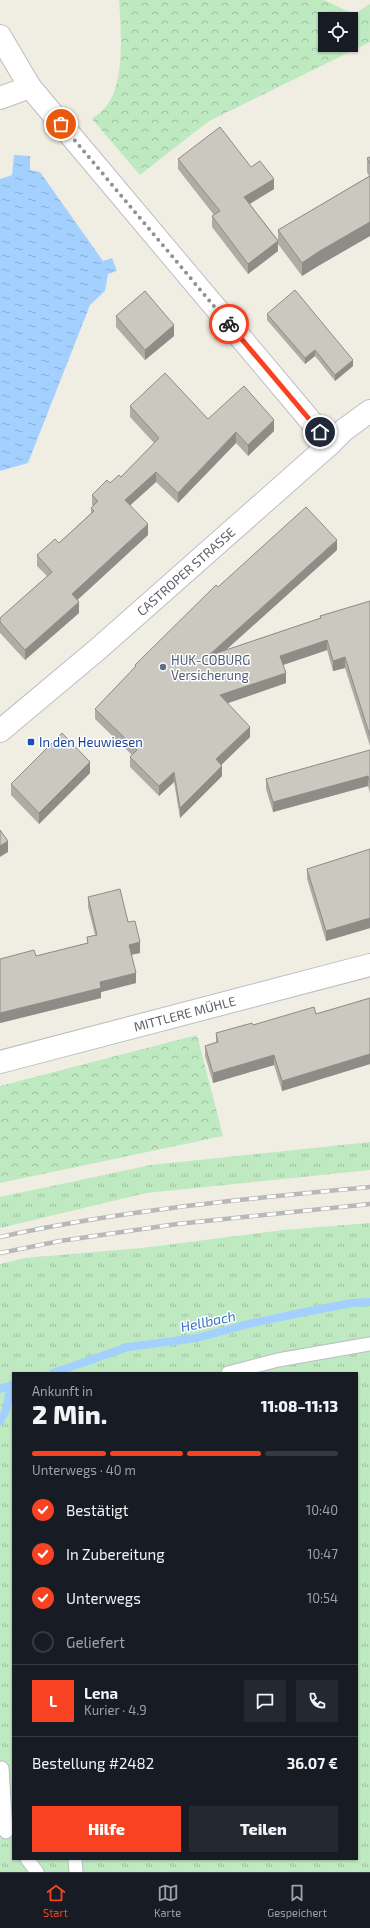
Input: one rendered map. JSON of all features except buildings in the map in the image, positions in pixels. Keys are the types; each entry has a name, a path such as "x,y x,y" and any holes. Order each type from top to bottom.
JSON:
{"street":[{"path":"0,36 30,87 330,444"},
{"path":"0,98 30,87"},
{"name":"CASTROPER STRASSE","path":"0,731 98,649 344,430 370,411"},
{"name":"MITTLERE MÜHLE","path":"0,1062 370,965"}],"lane":[{"path":"232,1372 278,1360 370,1344"},
{"path":"2,1768 6,1834"},
{"path":"28,1860 37,1872"},
{"path":"75,1860 76,1872"}],"green space":[{"path":"119,0 324,0 350,12 318,12 318,52 350,52 209,121 140,175 92,119 108,104 113,94 117,82 121,54"},
{"path":"370,4 370,42 358,48 357,12"},
{"path":"197,1035 223,1136 0,1183 0,1086"},
{"path":"370,1142 370,1170 146,1193 0,1228 0,1197 151,1165"},
{"path":"370,1223 370,1872 0,1872 0,1264 25,1258 142,1248 283,1230"}],"water":[{"path":"14,155 30,156 30,170 40,172 103,261 112,258 117,271 108,274 105,291 90,305 28,463 0,471 0,179 12,175"}],"waterway":[{"name":"Hellbach","path":"56,1372 128,1347 197,1338 248,1324 305,1312 352,1303 370,1302"},
{"path":"0,1421 6,1410 11,1385"},
{"name":"Hellbach","path":"0,1389 12,1385"}],"railway":[{"path":"0,1237 92,1219 138,1212 370,1187"},
{"path":"0,1253 60,1241 177,1224 370,1204"}],"way so far":[{"path":"61,124 229,324"}],"place":[{"name":"HUK-COBURG Versicherung","path":"163,667"},
{"name":"In den Heuwiesen","path":"31,742"}],"route":[{"path":"229,324 320,432"}]}
